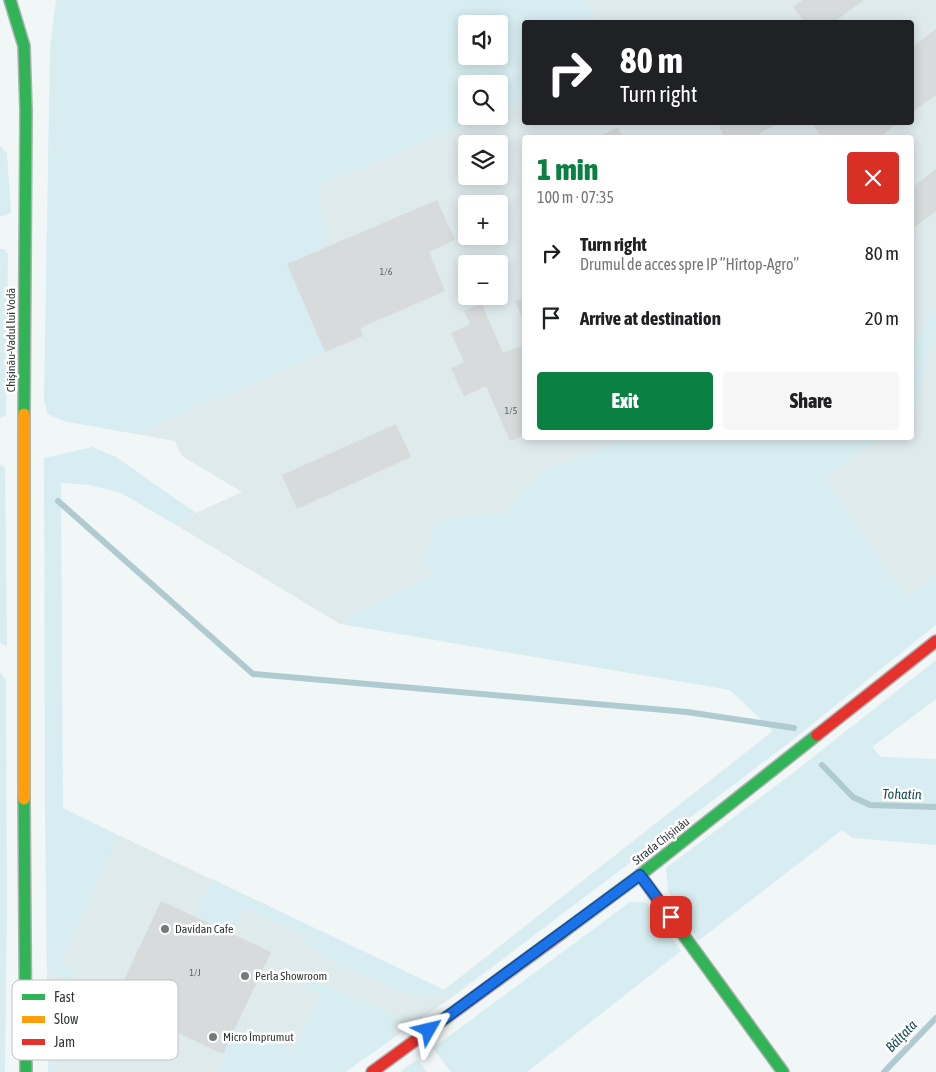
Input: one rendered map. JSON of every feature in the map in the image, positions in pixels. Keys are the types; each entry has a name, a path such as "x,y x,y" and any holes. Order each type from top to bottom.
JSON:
{"main road":[{"name":"Chișinău-Vadul lui Vodă","path":"10,0 24,46 26,111 23,666 25,980"},
{"name":"Strada Chișinău","path":"372,1072 640,875 936,642"},
{"path":"640,875 783,1072"}],"shaded area":[{"path":"56,0 586,0 593,20 522,20 522,102 508,108 508,75 458,75 458,125 467,125 320,185 325,247 288,264 325,352 136,434 64,421 48,414 44,400 50,48"},
{"path":"586,0 936,0 936,573 787,693 402,590 340,624 176,525 196,513 242,492 182,456 175,441 64,421 48,414 44,400 320,185 467,125 508,125 508,108 522,102 522,125 914,125 914,20 593,20"},
{"path":"0,146 7,153 11,213 0,217"},
{"path":"0,249 4,249 8,253 6,415 0,418"},
{"path":"936,304 936,329 914,411 914,350"},
{"path":"621,440 876,440 825,478 906,597 936,573 936,625 790,742 455,995 418,997 348,970 315,951 301,934 244,908 231,933 194,916 212,879 444,990 773,731 730,690 340,624 402,590 431,578 424,558 435,519 503,513 541,473"},
{"path":"92,447 116,457 196,513 176,525 121,493 90,485 61,483 63,808 118,835 61,963 76,970 68,980 48,972 45,801 44,458"},
{"path":"0,464 5,468 7,646 0,643"},
{"path":"936,660 936,699 872,747 881,757 936,759 936,845 853,838 842,830 698,941 668,891 666,868 793,773"},
{"path":"0,672 6,680 7,907 5,1072 0,1072"},
{"path":"45,801 455,995 345,1072 48,1072 48,1060 178,1060 178,980 47,980"},
{"path":"630,902 646,902 681,951 527,1072 451,1072 433,1048"},
{"path":"307,978 394,1014 392,1039 345,1072 218,1072 223,1054 236,1028 292,1052 320,994 304,987"},
{"path":"417,1059 427,1072 400,1072"},
{"path":"48,1060 52,1060 53,1072 48,1072"}],"building":[{"path":"803,0 864,0 837,20 803,20 793,7"},
{"path":"936,29 936,95 914,111 914,46"},
{"path":"718,125 775,125 757,135 724,135"},
{"path":"813,125 895,125 883,135 820,135"},
{"path":"618,127 622,135 602,135"},
{"path":"936,169 936,211 914,228 914,186"},
{"path":"437,200 455,240 429,252 445,291 360,328 363,336 325,352 287,264"},
{"path":"522,298 522,317 515,301"},
{"path":"482,305 503,353 522,345 522,436 510,441 486,386 464,396 451,368 464,362 451,333 470,324 464,311"},
{"path":"396,424 411,457 297,509 282,475"},
{"path":"161,901 271,952 223,1054 178,1033 178,980 124,980"}],"waterway":[{"path":"58,501 253,674 687,712 794,728"},
{"name":"Tohatin","path":"822,765 853,797 870,805 936,807"},
{"name":"Bălţata","path":"884,1072 936,1018"}],"traffic: fast":[{"path":"10,0 24,46 26,111 24,414"},
{"path":"562,933 640,875 817,735"},
{"path":"24,799 25,980"},
{"path":"640,875 783,1072"},
{"path":"26,1060 26,1072"}],"traffic: slow":[{"path":"24,414 24,799"}],"traffic: jam":[{"path":"817,735 936,641"},
{"path":"372,1072 562,933"}],"place":[{"name":"Davidan Cafe","path":"165,929"},
{"name":"Perla Showroom","path":"245,976"},
{"name":"Micro Împrumut","path":"213,1037"}],"route":[{"path":"429,1030 640,875 671,917"}]}
